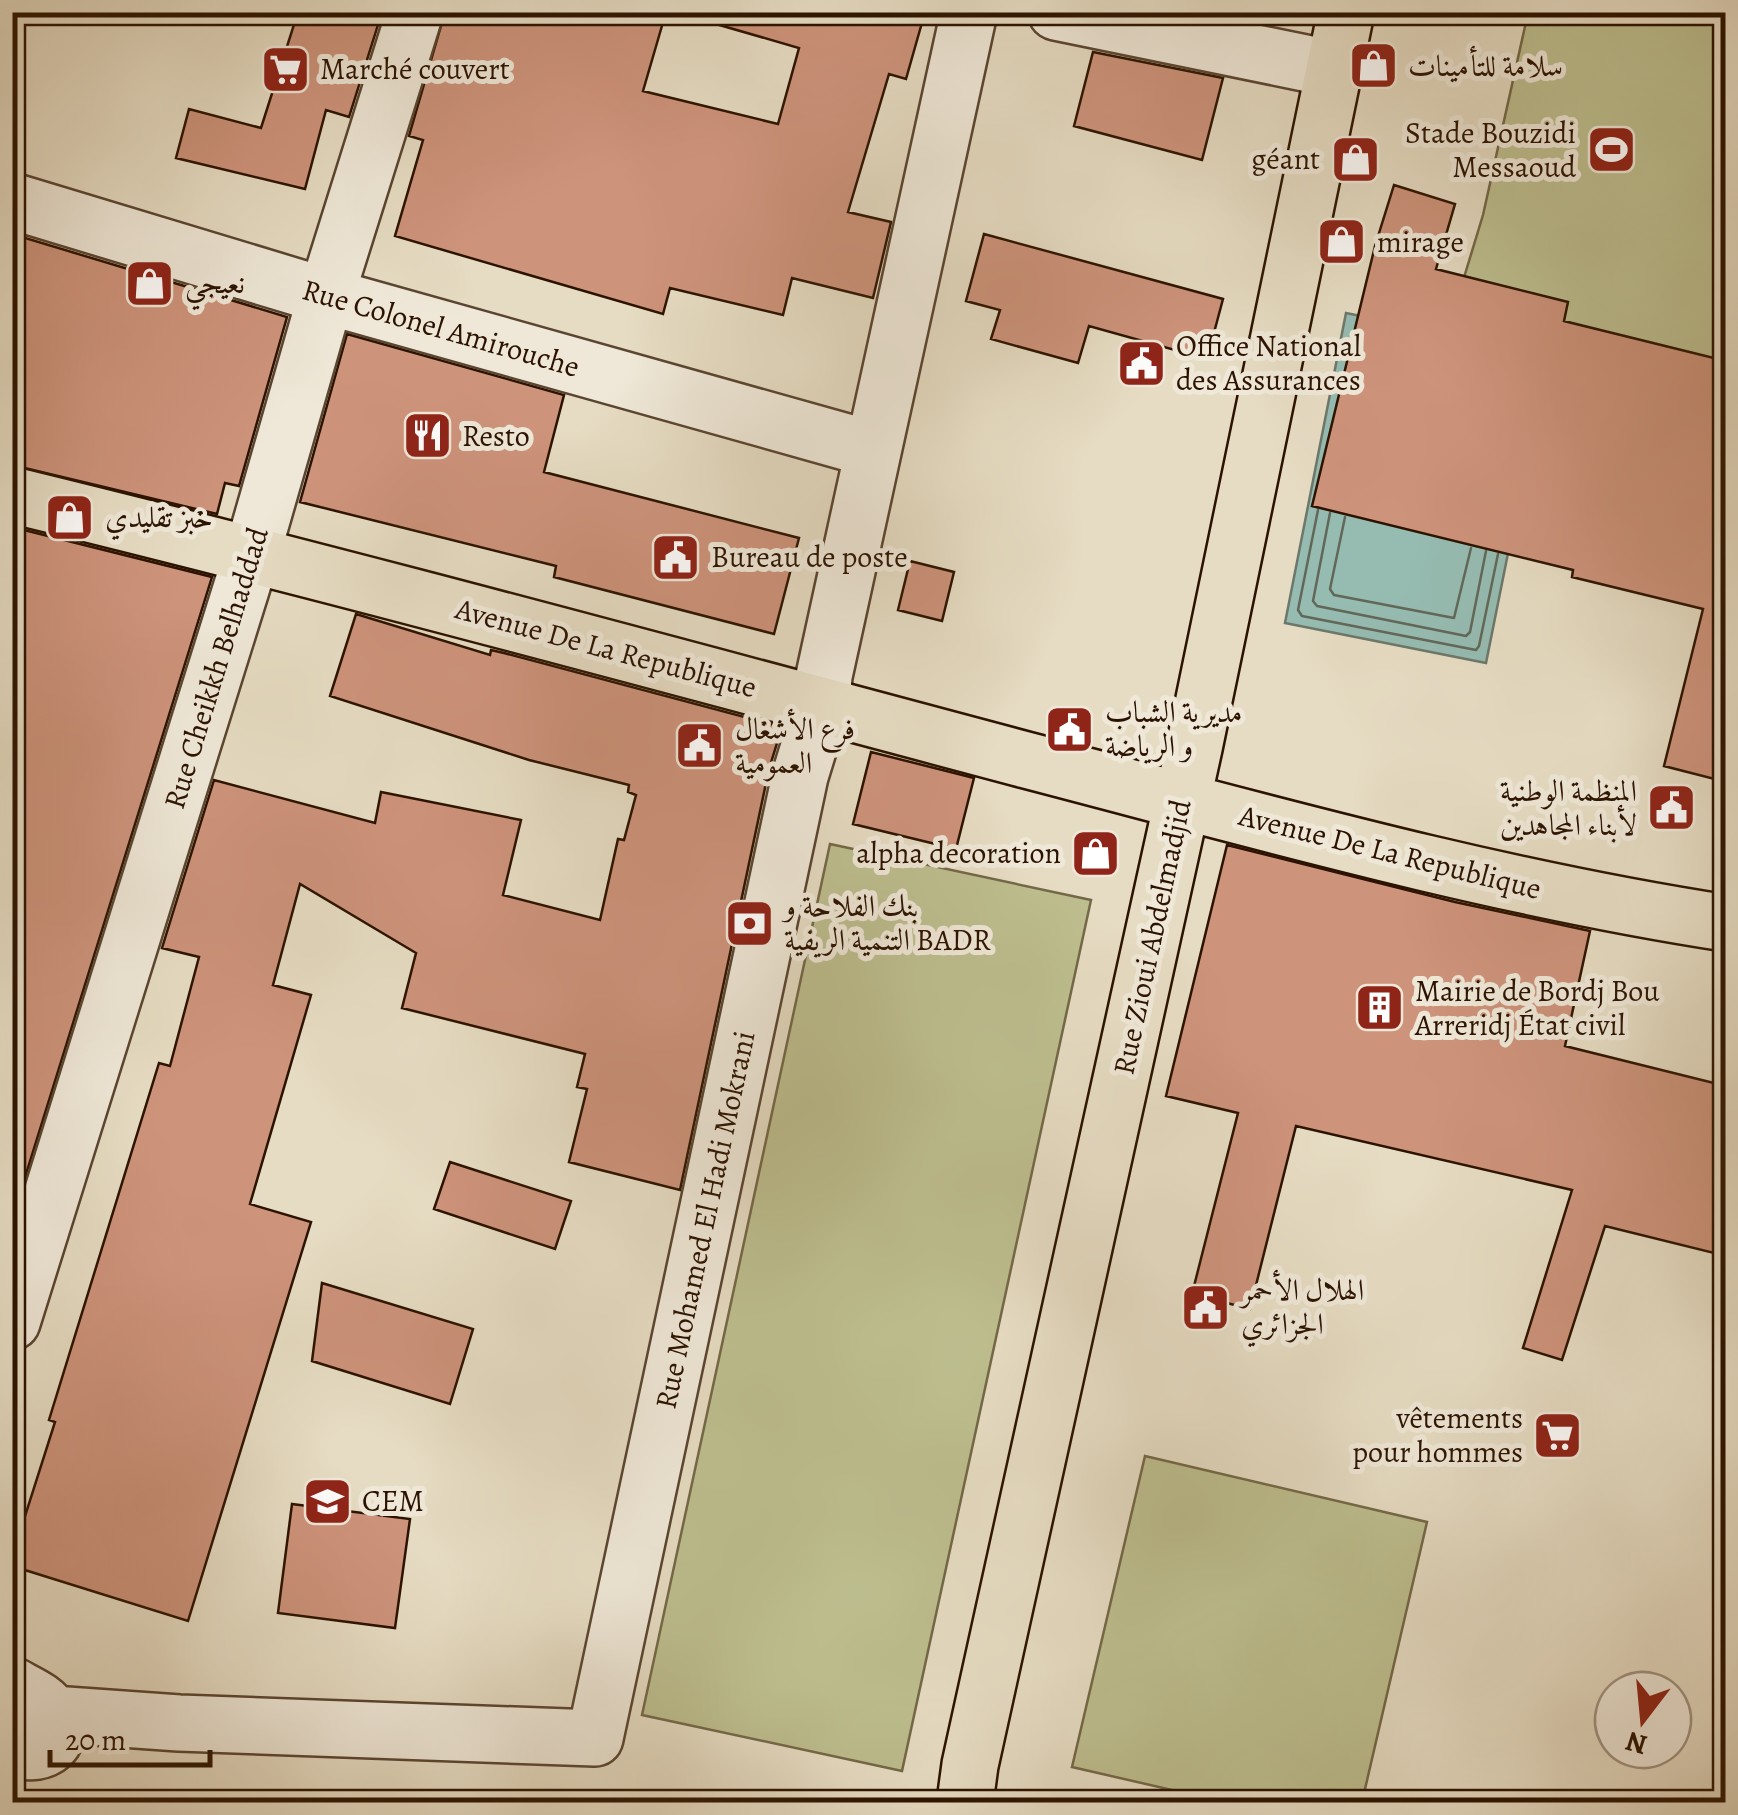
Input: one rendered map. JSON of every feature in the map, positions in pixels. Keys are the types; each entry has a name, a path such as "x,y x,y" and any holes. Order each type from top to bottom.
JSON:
{"main road":[{"name":"Rue Zioui Abdelmadjid","path":"965,1802 1181,802 1346,12"},
{"name":"Avenue De La Republique","path":"12,495 252,554 1181,802 1520,885 1624,908 1726,923"}],"street":[{"name":"Rue Cheikkh Belhaddad","path":"12,1322 252,554 326,296 415,12"},
{"name":"Rue Mohamed El Hadi Mokrani","path":"26,1715 595,1738 800,776 822,704 824,676 871,449 969,12"},
{"path":"1056,12 1334,69"},
{"name":"Rue Colonel Amirouche","path":"12,202 326,296 871,449"}],"green space":[{"name":"Stade Bouzidi Messaoud","path":"1528,13 1725,13 1725,368 1459,294 1483,215"},
{"path":"830,844 1091,900 902,1771 642,1715"},
{"path":"1145,1456 1427,1522 1362,1802 1224,1802 1072,1767"}],"water":[{"path":"1346,313 1548,354 1486,663 1285,623"}],"building":[{"path":"298,12 382,12 349,117 326,110 305,189 176,158 189,109 261,128"},
{"path":"445,12 666,12 643,91 778,124 799,48 716,24 718,12 925,12 906,79 889,74 848,212 891,222 873,298 792,278 783,315 670,288 663,314 395,236 423,140 409,136"},
{"path":"1093,52 1223,78 1202,160 1074,126"},
{"path":"1394,185 1455,204 1436,269 1568,302 1564,321 1726,361 1726,782 1664,766 1703,609 1572,577 1573,570 1312,506 1375,246"},
{"path":"12,234 287,317 239,486 225,483 217,514 12,465"},
{"path":"984,234 1223,299 1207,359 1089,326 1078,363 991,339 1000,310 966,301"},
{"name":"Resto","path":"347,334 564,395 544,472 799,538 774,634 554,577 556,566 300,502"},
{"path":"12,527 212,577 17,1203 12,1202"},
{"path":"910,561 954,572 942,621 898,610"},
{"path":"356,614 490,655 491,650 504,653 782,727 769,769 680,1190 569,1162 587,1089 577,1087 585,1054 402,1008 416,953 300,884 273,985 311,995 250,1204 311,1222 188,1621 12,1566 12,1557 55,1422 49,1420 159,1063 170,1066 199,957 162,948 214,780 375,823 381,792 521,820 503,895 600,920 618,839 624,840 636,795 628,792 629,785 529,760 330,696"},
{"path":"871,752 974,778 956,849 853,824"},
{"name":"Mairie de Bordj Bou Arreridj État civil","path":"1227,845 1590,931 1565,1046 1726,1086 1726,1256 1605,1226 1562,1360 1523,1348 1572,1190 1296,1126 1250,1309 1192,1294 1238,1113 1166,1096"},
{"path":"450,1162 571,1201 555,1249 434,1209"},
{"path":"322,1283 473,1329 450,1404 312,1361"},
{"path":"292,1504 410,1519 395,1628 278,1613"}],"place":[{"name":"سلامة للتأمينات","path":"1373,66"},
{"name":"Marché couvert","path":"285,69"},
{"name":"Stade Bouzidi Messaoud","path":"1611,150"},
{"name":"géant","path":"1355,159"},
{"name":"mirage","path":"1342,242"},
{"name":"نعيجي","path":"150,283"},
{"name":"Office National des Assurances","path":"1141,363"},
{"name":"Resto","path":"427,436"},
{"name":"خبز تقليدي","path":"70,517"},
{"name":"Bureau de poste","path":"676,557"},
{"name":"مديرية الشباب و الرياضة","path":"1070,729"},
{"name":"فرع الأشغال العمومية","path":"700,746"},
{"name":"المنظمة الوطنية لأبناء المجاهدين","path":"1672,808"},
{"name":"alpha decoration","path":"1096,853"},
{"name":"بنك الفلاحة و التنمية الريفية BADR","path":"749,923"},
{"name":"Mairie de Bordj Bou Arreridj État civil","path":"1380,1008"},
{"name":"الهلال الأحمر الجزائري","path":"1206,1307"},
{"name":"vêtements pour hommes","path":"1558,1435"},
{"name":"CEM","path":"327,1501"}]}
